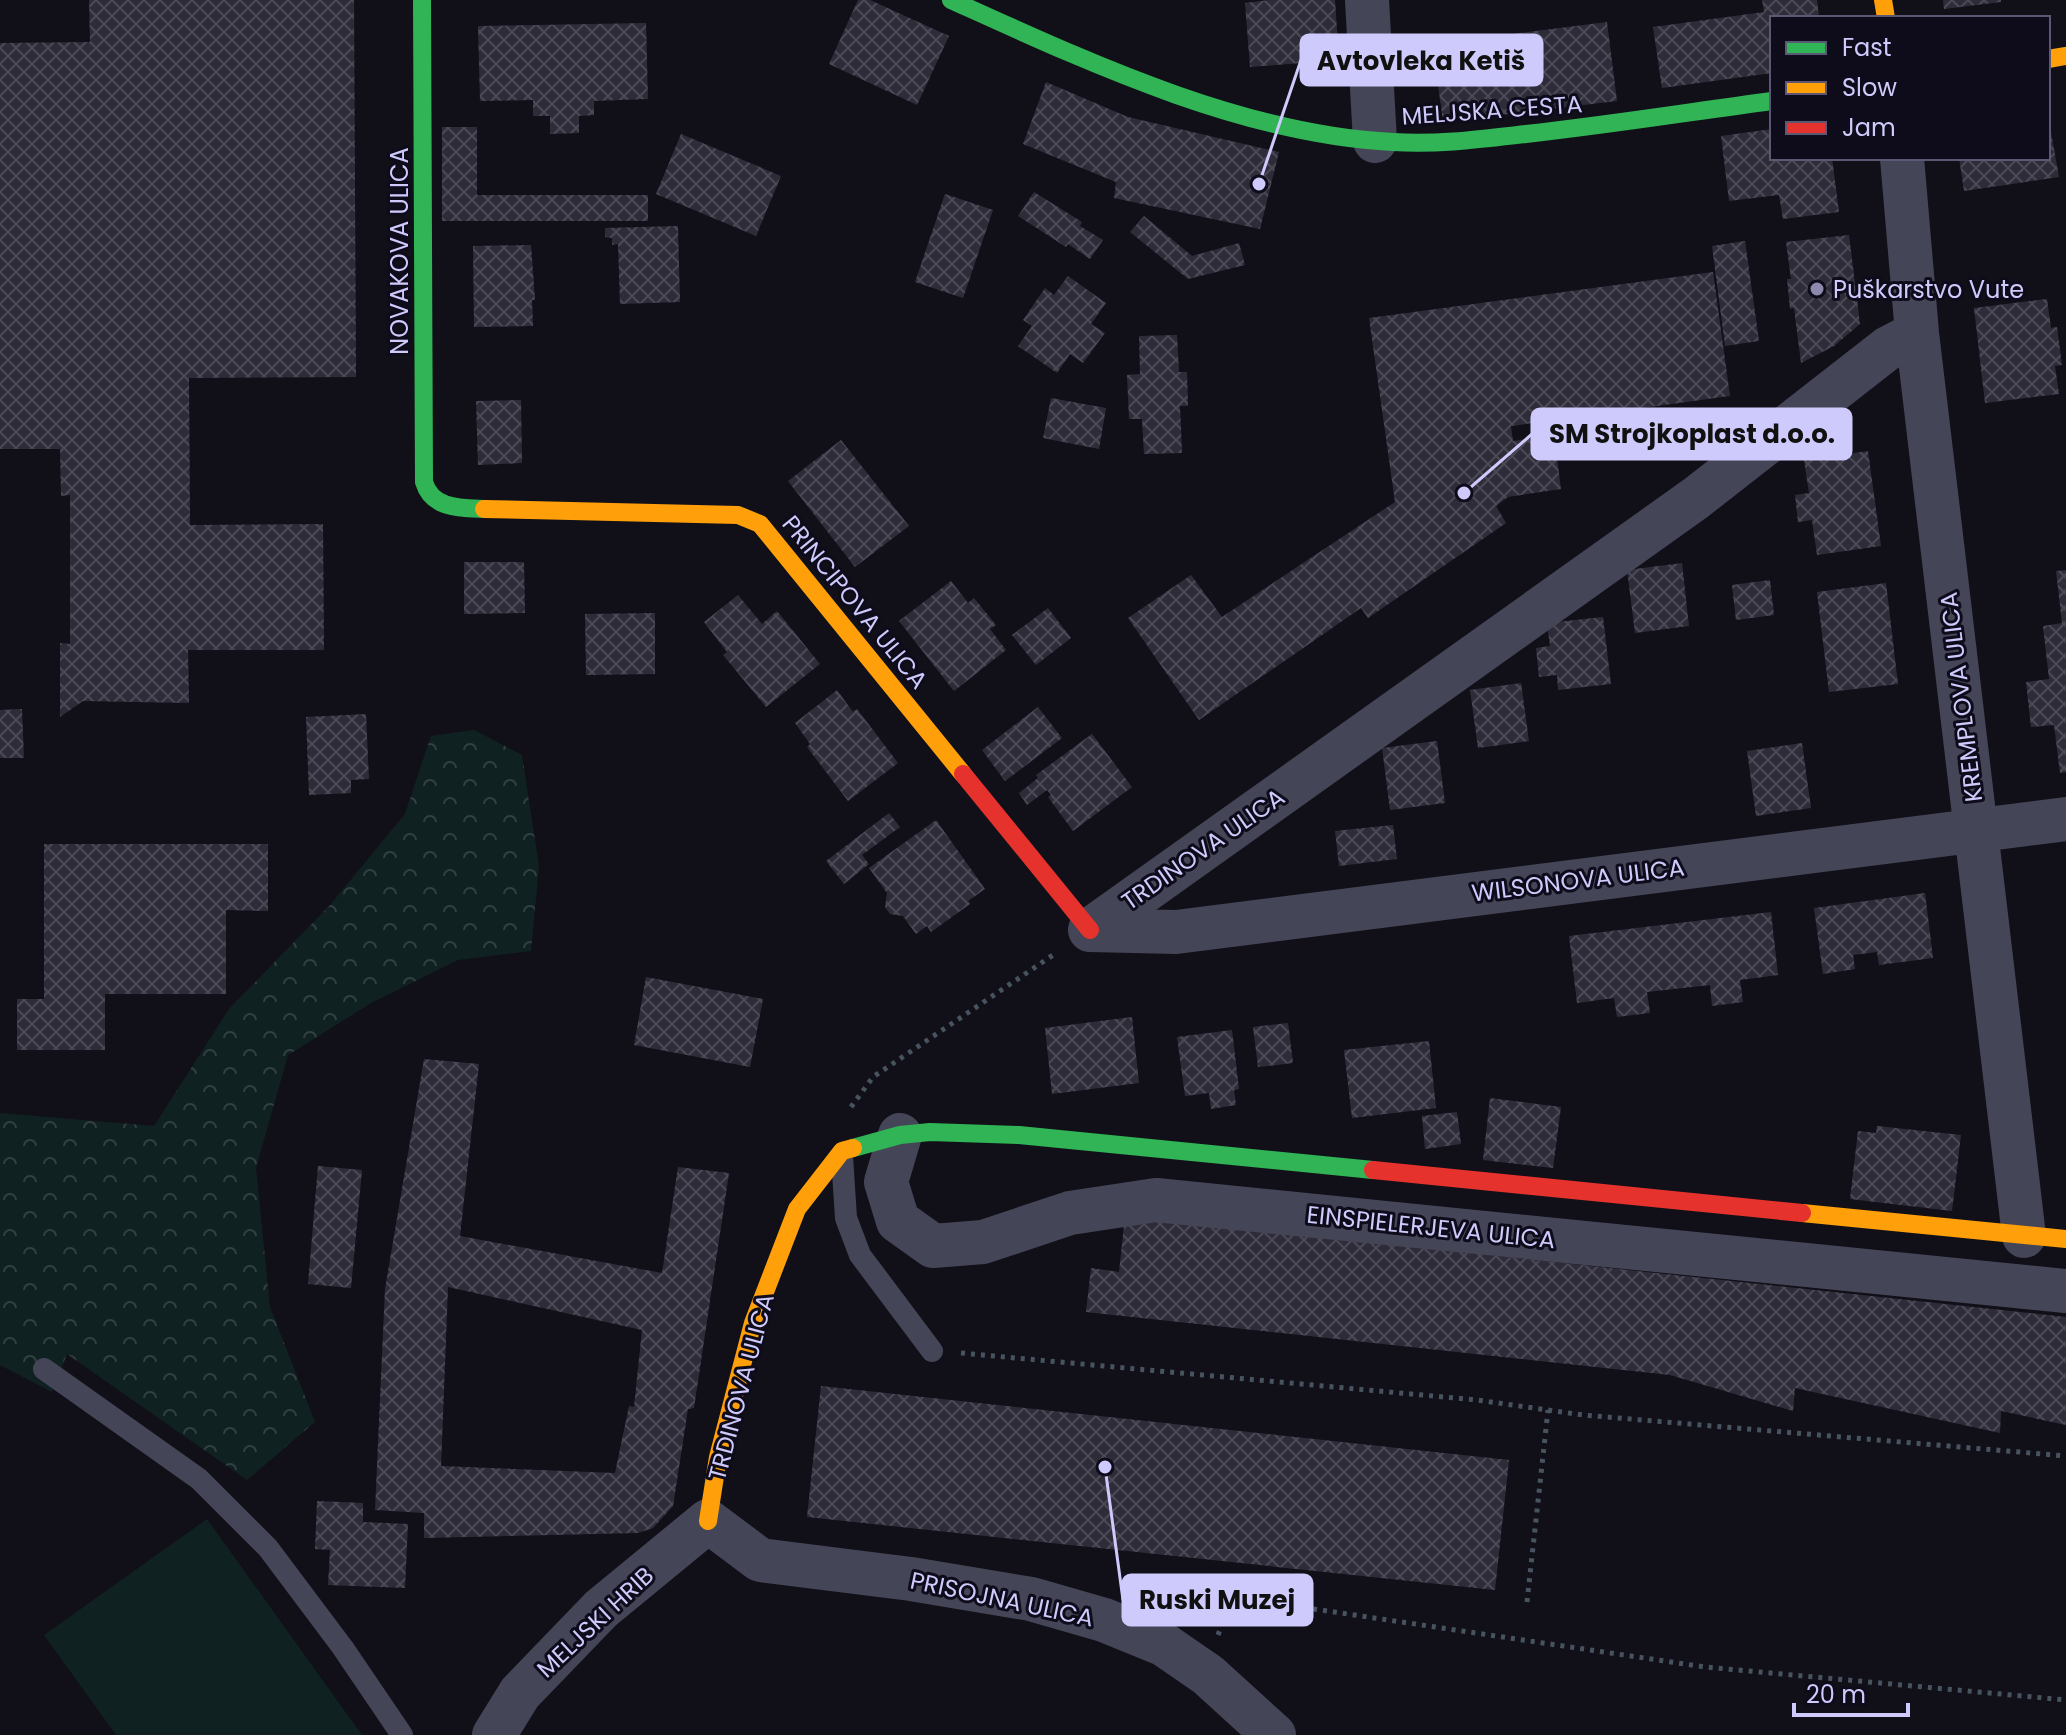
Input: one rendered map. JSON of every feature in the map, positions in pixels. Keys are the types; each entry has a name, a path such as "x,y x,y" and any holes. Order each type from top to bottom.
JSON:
{"street":[{"name":"NOVAKOVA ULICA","path":"422,0 423,474 426,490 433,500"},
{"name":"MELJSKA CESTA","path":"951,0 1177,96 1272,123 1375,141 1434,143 1575,129 1770,101"},
{"path":"1367,0 1375,141"},
{"name":"KREMPLOVA ULICA","path":"1902,160 1917,333 1976,830 2045,1237"},
{"name":"TRDINOVA ULICA","path":"1090,930 1696,498 1888,348 1917,333"},
{"name":"PRINCIPOVA ULICA","path":"433,500 454,508 738,515 760,524 1090,930"},
{"name":"WILSONOVA ULICA","path":"1090,930 1176,932 2066,819"},
{"name":"EINSPIELERJEVA ULICA","path":"842,1151 900,1135 930,1132 1019,1135 2045,1237"},
{"name":"EINSPIELERJEVA ULICA","path":"900,1135 886,1182 898,1221 933,1246 983,1242 1070,1213 1156,1200 2066,1291"},
{"name":"TRDINOVA ULICA","path":"708,1521 718,1457 753,1323 797,1209 842,1151"},
{"name":"PRISOJNA ULICA","path":"708,1521 760,1560 926,1581 1031,1599 1104,1620 1163,1644 1208,1675 1258,1730"},
{"name":"MELJSKI HRIB","path":"494,1735 520,1693 601,1609 708,1521"}],"lane":[{"path":"842,1151 846,1218 860,1255 932,1351"},
{"path":"44,1369 199,1479 268,1548 343,1648 402,1735"}],"path":[{"path":"842,1151 852,1105 873,1077 1090,930"},
{"path":"932,1351 1477,1400 1599,1417 2066,1456"},
{"path":"1527,1602 1548,1410"},
{"path":"1104,1620 1147,1594 1233,1597 1705,1667 2066,1700"}],"green space":[{"path":"474,730 522,755 539,866 531,951 458,960 371,1003 288,1055 256,1168 270,1307 315,1422 247,1480 67,1354 52,1392 0,1365 0,1113 154,1126 229,1009 330,905 405,814 431,736"},
{"path":"207,1519 362,1735 116,1735 44,1635"}],"building":[{"path":"89,0 354,0 356,377 189,378 190,525 323,524 324,650 188,650 189,703 83,701 60,717 60,643 70,644 70,495 61,496 60,449 0,449 0,43 90,42"},
{"path":"858,0 870,0 949,36 917,105 829,64"},
{"path":"1335,0 1339,60 1250,67 1245,3"},
{"path":"1762,0 1817,0 1819,16 1770,16 1770,73 1662,88 1653,27 1764,12"},
{"path":"1943,0 2001,0 2001,2 1944,9"},
{"path":"1607,22 1617,101 1443,122 1434,55 1496,47 1495,36"},
{"path":"646,23 648,99 594,101 594,115 579,116 579,133 550,134 550,116 533,116 533,100 480,101 478,26"},
{"path":"1046,82 1128,117 1279,152 1260,229 1114,198 1116,182 1023,144"},
{"path":"2050,126 2059,177 1964,191 1959,160 2050,160"},
{"path":"442,127 477,127 477,195 648,195 648,221 442,221"},
{"path":"1770,129 1770,160 1832,160 1839,212 1783,219 1779,195 1729,201 1721,136"},
{"path":"681,134 781,176 756,236 656,194"},
{"path":"1034,192 1082,222 1080,226 1103,240 1090,259 1018,216"},
{"path":"945,194 993,210 963,298 915,282"},
{"path":"1144,216 1192,256 1239,243 1245,265 1188,279 1130,232"},
{"path":"678,226 680,302 620,304 618,244 612,245 612,238 605,237 605,228"},
{"path":"1849,235 1860,324 1834,346 1801,363 1794,308 1790,309 1787,279 1791,279 1786,242"},
{"path":"1745,241 1759,341 1725,346 1712,246"},
{"path":"531,245 535,300 532,300 533,326 474,327 473,246"},
{"path":"1713,272 1730,396 1511,426 1513,441 1554,435 1561,489 1508,497 1496,506 1506,523 1368,618 1361,608 1199,720 1128,618 1191,575 1222,617 1395,502 1369,318"},
{"path":"1068,276 1106,303 1091,324 1105,333 1083,363 1070,354 1057,373 1018,346 1032,326 1023,320 1045,288 1054,295"},
{"path":"2047,299 2051,328 2057,327 2062,365 2055,366 2059,394 1985,403 1974,308"},
{"path":"1177,335 1179,372 1187,372 1188,406 1180,406 1182,453 1144,454 1142,419 1129,419 1127,375 1140,374 1139,336"},
{"path":"1051,398 1106,408 1099,449 1043,438"},
{"path":"521,400 522,463 478,465 476,401"},
{"path":"841,440 909,526 855,567 788,481"},
{"path":"1868,451 1881,546 1817,555 1812,520 1798,522 1795,495 1809,493 1804,460"},
{"path":"464,562 524,562 525,613 464,614"},
{"path":"1682,563 1689,626 1635,633 1627,570"},
{"path":"2066,570 2066,772 2060,773 2054,725 2031,727 2026,682 2049,679 2043,626 2062,623 2056,571"},
{"path":"1770,580 1774,615 1736,620 1732,585"},
{"path":"951,581 968,603 974,598 996,625 990,629 1006,650 954,691 899,621"},
{"path":"1886,583 1898,684 1829,692 1817,592"},
{"path":"738,595 762,624 777,611 820,664 766,707 723,655 727,652 704,622"},
{"path":"1048,608 1071,638 1036,665 1012,635"},
{"path":"655,613 655,674 586,675 585,614"},
{"path":"1603,617 1611,684 1558,690 1557,675 1539,677 1536,648 1550,646 1547,623"},
{"path":"1521,683 1529,741 1478,748 1470,690"},
{"path":"837,690 853,712 857,709 898,763 848,801 807,747 810,744 795,723"},
{"path":"1038,707 1062,738 1005,781 982,750"},
{"path":"22,709 24,758 0,758 0,710"},
{"path":"366,714 369,779 351,780 351,793 309,795 306,717"},
{"path":"1092,734 1132,787 1073,831 1048,797 1051,795 1047,790 1027,805 1019,793 1038,778 1036,775"},
{"path":"1437,741 1445,803 1390,810 1382,748"},
{"path":"1802,743 1811,808 1756,816 1747,751"},
{"path":"889,813 900,827 862,855 869,864 844,884 826,861"},
{"path":"936,820 985,889 931,932 927,926 916,934 903,916 890,914 885,907 887,893 869,868"},
{"path":"1393,825 1397,859 1339,866 1335,831"},
{"path":"44,844 268,844 268,911 226,910 226,994 105,994 105,1050 17,1050 17,999 44,999"},
{"path":"1925,893 1933,958 1879,965 1877,952 1853,955 1855,969 1823,974 1814,908"},
{"path":"1771,912 1778,975 1740,980 1743,1002 1712,1006 1710,985 1647,992 1650,1013 1617,1017 1614,998 1577,1003 1569,936"},
{"path":"646,977 763,999 750,1067 634,1045"},
{"path":"1132,1017 1139,1083 1052,1094 1045,1028"},
{"path":"1288,1023 1293,1063 1258,1067 1253,1027"},
{"path":"1232,1030 1239,1089 1234,1090 1236,1105 1211,1109 1209,1093 1185,1096 1177,1037"},
{"path":"1429,1041 1436,1108 1352,1118 1344,1050"},
{"path":"424,1059 479,1064 460,1236 662,1273 678,1167 729,1173 694,1408 688,1409 673,1506 653,1528 638,1533 424,1538 424,1513 375,1510 385,1289","holes":["448,1287 642,1330 634,1407 629,1406 615,1473 441,1466"]},
{"path":"1490,1098 1561,1107 1553,1168 1483,1160"},
{"path":"1457,1112 1461,1144 1425,1149 1422,1116"},
{"path":"1877,1126 1961,1135 1952,1211 1850,1199 1858,1131 1876,1133"},
{"path":"318,1166 362,1170 351,1288 308,1284"},
{"path":"1125,1216 2066,1317 2066,1425 2001,1411 2000,1433 1795,1388 1793,1411 1670,1375 1086,1312 1091,1268 1119,1272"},
{"path":"821,1386 1509,1460 1495,1590 807,1517"},
{"path":"317,1501 363,1503 363,1522 408,1524 405,1588 328,1585 330,1550 315,1549"}],"traffic: fast":[{"path":"422,0 424,482 428,491 440,502 484,509"},
{"path":"951,0 1166,91 1223,110 1336,136 1410,143 1460,141 1770,101"},
{"path":"853,1148 900,1135 930,1132 1019,1135 1373,1170"}],"traffic: slow":[{"path":"1883,0 1886,16"},
{"path":"2050,59 2066,56"},
{"path":"484,509 738,515 760,524 963,774"},
{"path":"708,1521 718,1457 753,1323 797,1209 842,1151 853,1148"},
{"path":"1802,1213 2066,1239"}],"traffic: jam":[{"path":"963,774 1090,930"},
{"path":"1373,1170 1802,1213"}],"place":[{"name":"Avtovleka Ketiš","path":"1259,184"},
{"name":"Puškarstvo Vute","path":"1817,289"},
{"name":"SM Strojkoplast d.o.o.","path":"1464,493"},
{"name":"Ruski Muzej","path":"1105,1467"}]}
